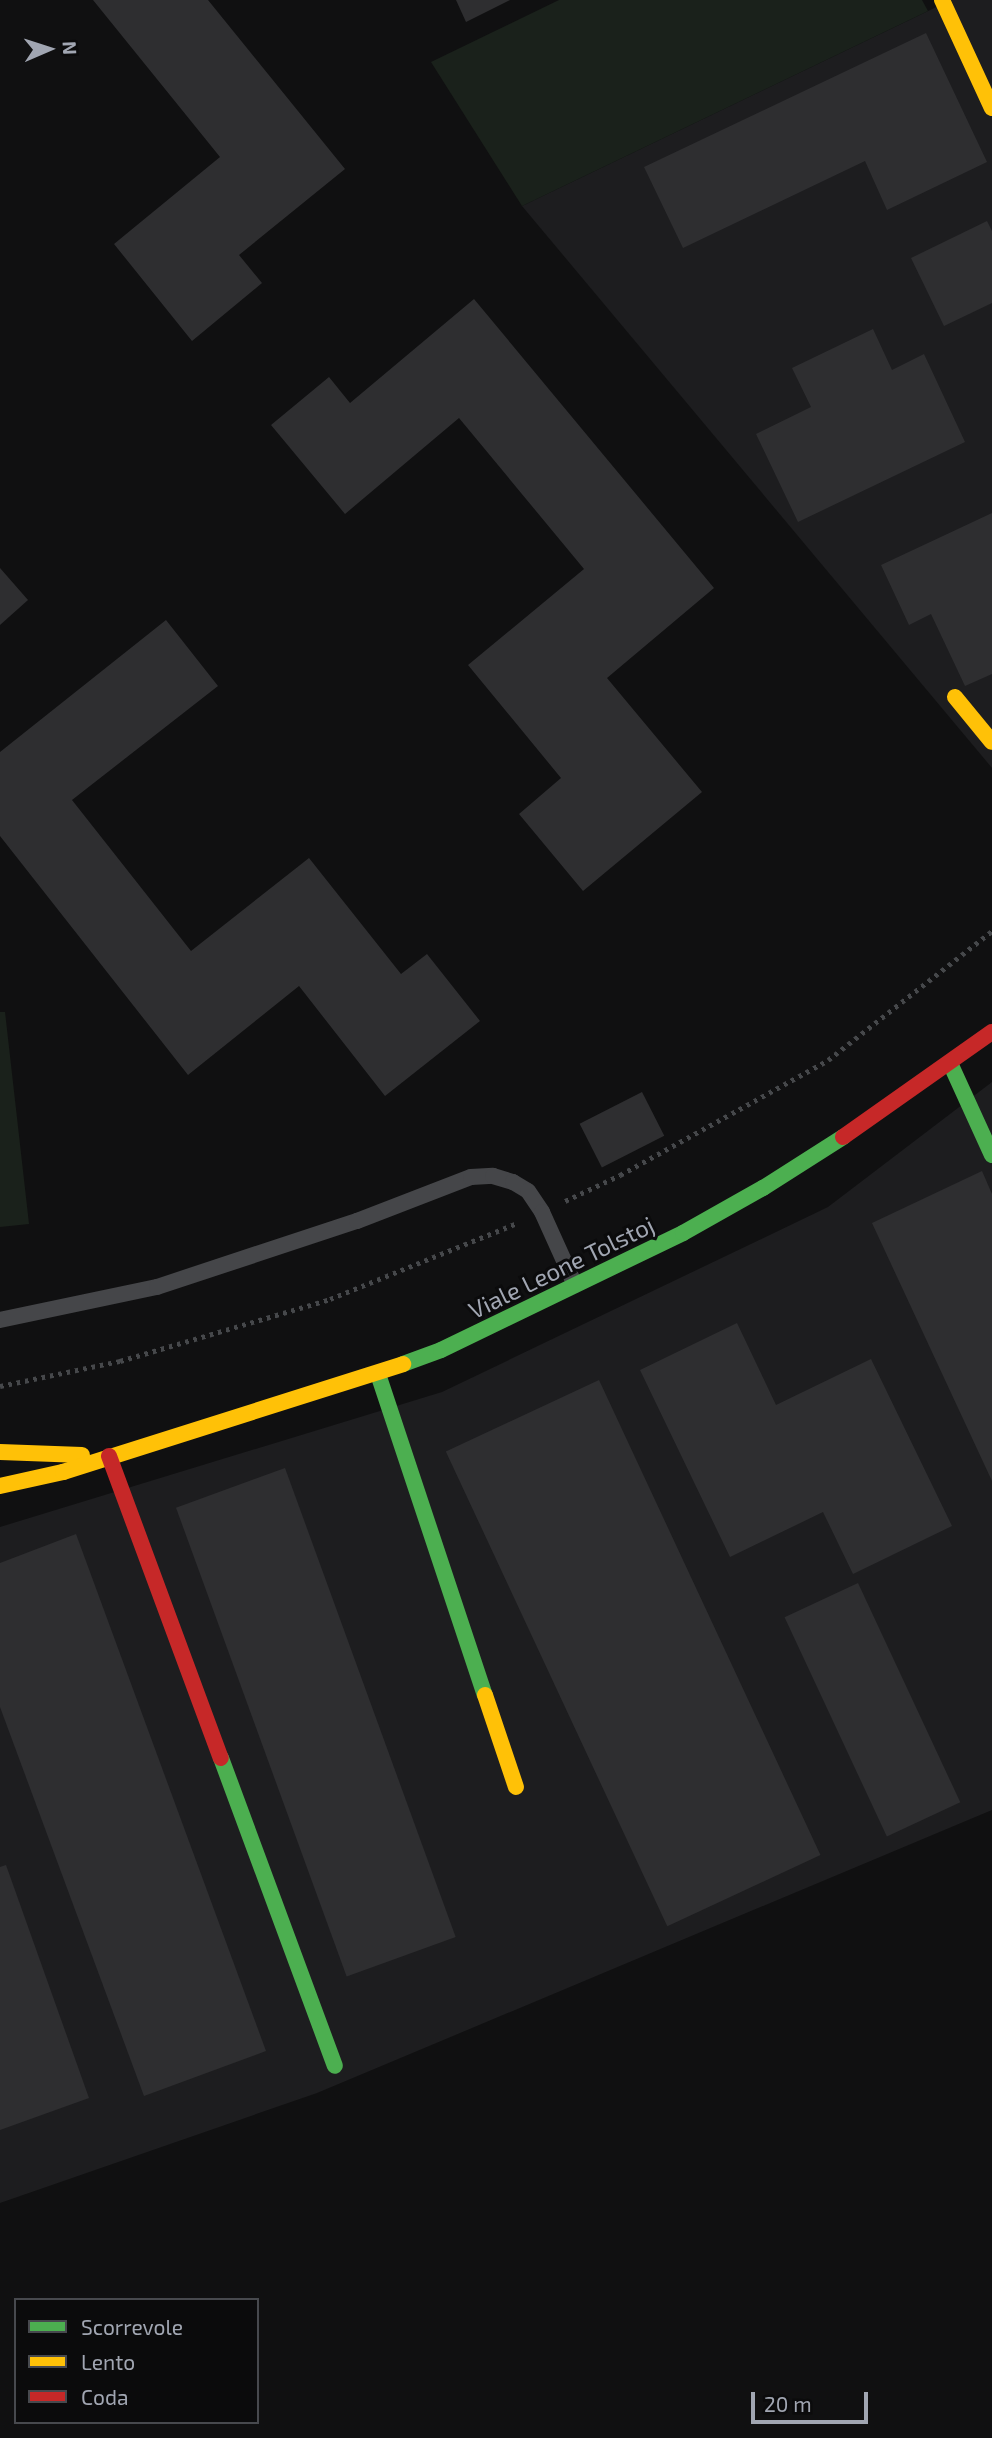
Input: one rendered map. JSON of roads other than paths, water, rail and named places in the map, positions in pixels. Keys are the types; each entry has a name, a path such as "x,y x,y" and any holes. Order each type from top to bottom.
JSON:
{"street":[{"path":"942,0 992,108"},
{"path":"955,697 992,742"},
{"name":"Viale Leone Tolstoj","path":"0,1486 43,1478 109,1455 377,1374 441,1350 683,1233 797,1168 992,1032"},
{"path":"950,1063 992,1154"},
{"path":"377,1374 516,1787"},
{"name":"Viale Leone Tolstoj","path":"0,1452 109,1455"},
{"path":"109,1455 335,2066"}],"lane":[{"path":"0,1320 157,1287 332,1229 463,1180 482,1177 513,1182 535,1200 575,1286"}]}
